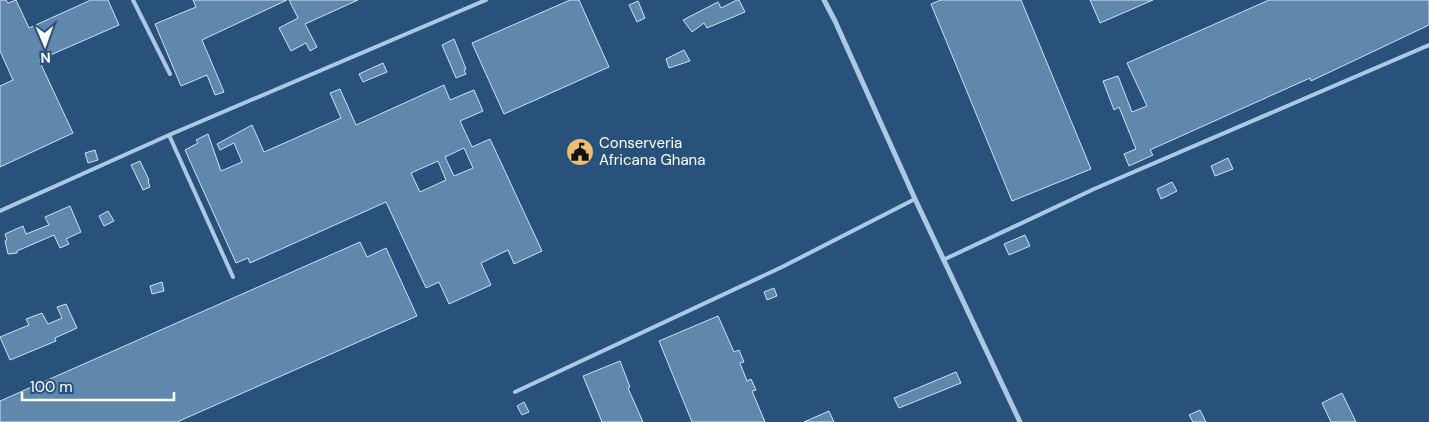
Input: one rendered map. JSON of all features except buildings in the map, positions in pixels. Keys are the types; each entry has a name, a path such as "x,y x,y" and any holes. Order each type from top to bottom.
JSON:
{"street":[{"path":"824,0 943,260 1020,422"}],"lane":[{"path":"133,0 170,74"},
{"path":"0,210 486,0"},
{"path":"943,260 1094,189 1429,45"},
{"path":"170,135 233,277"},
{"path":"514,392 782,267 915,199"}],"place":[{"name":"Conserveria Africana Ghana","path":"580,152"}]}
